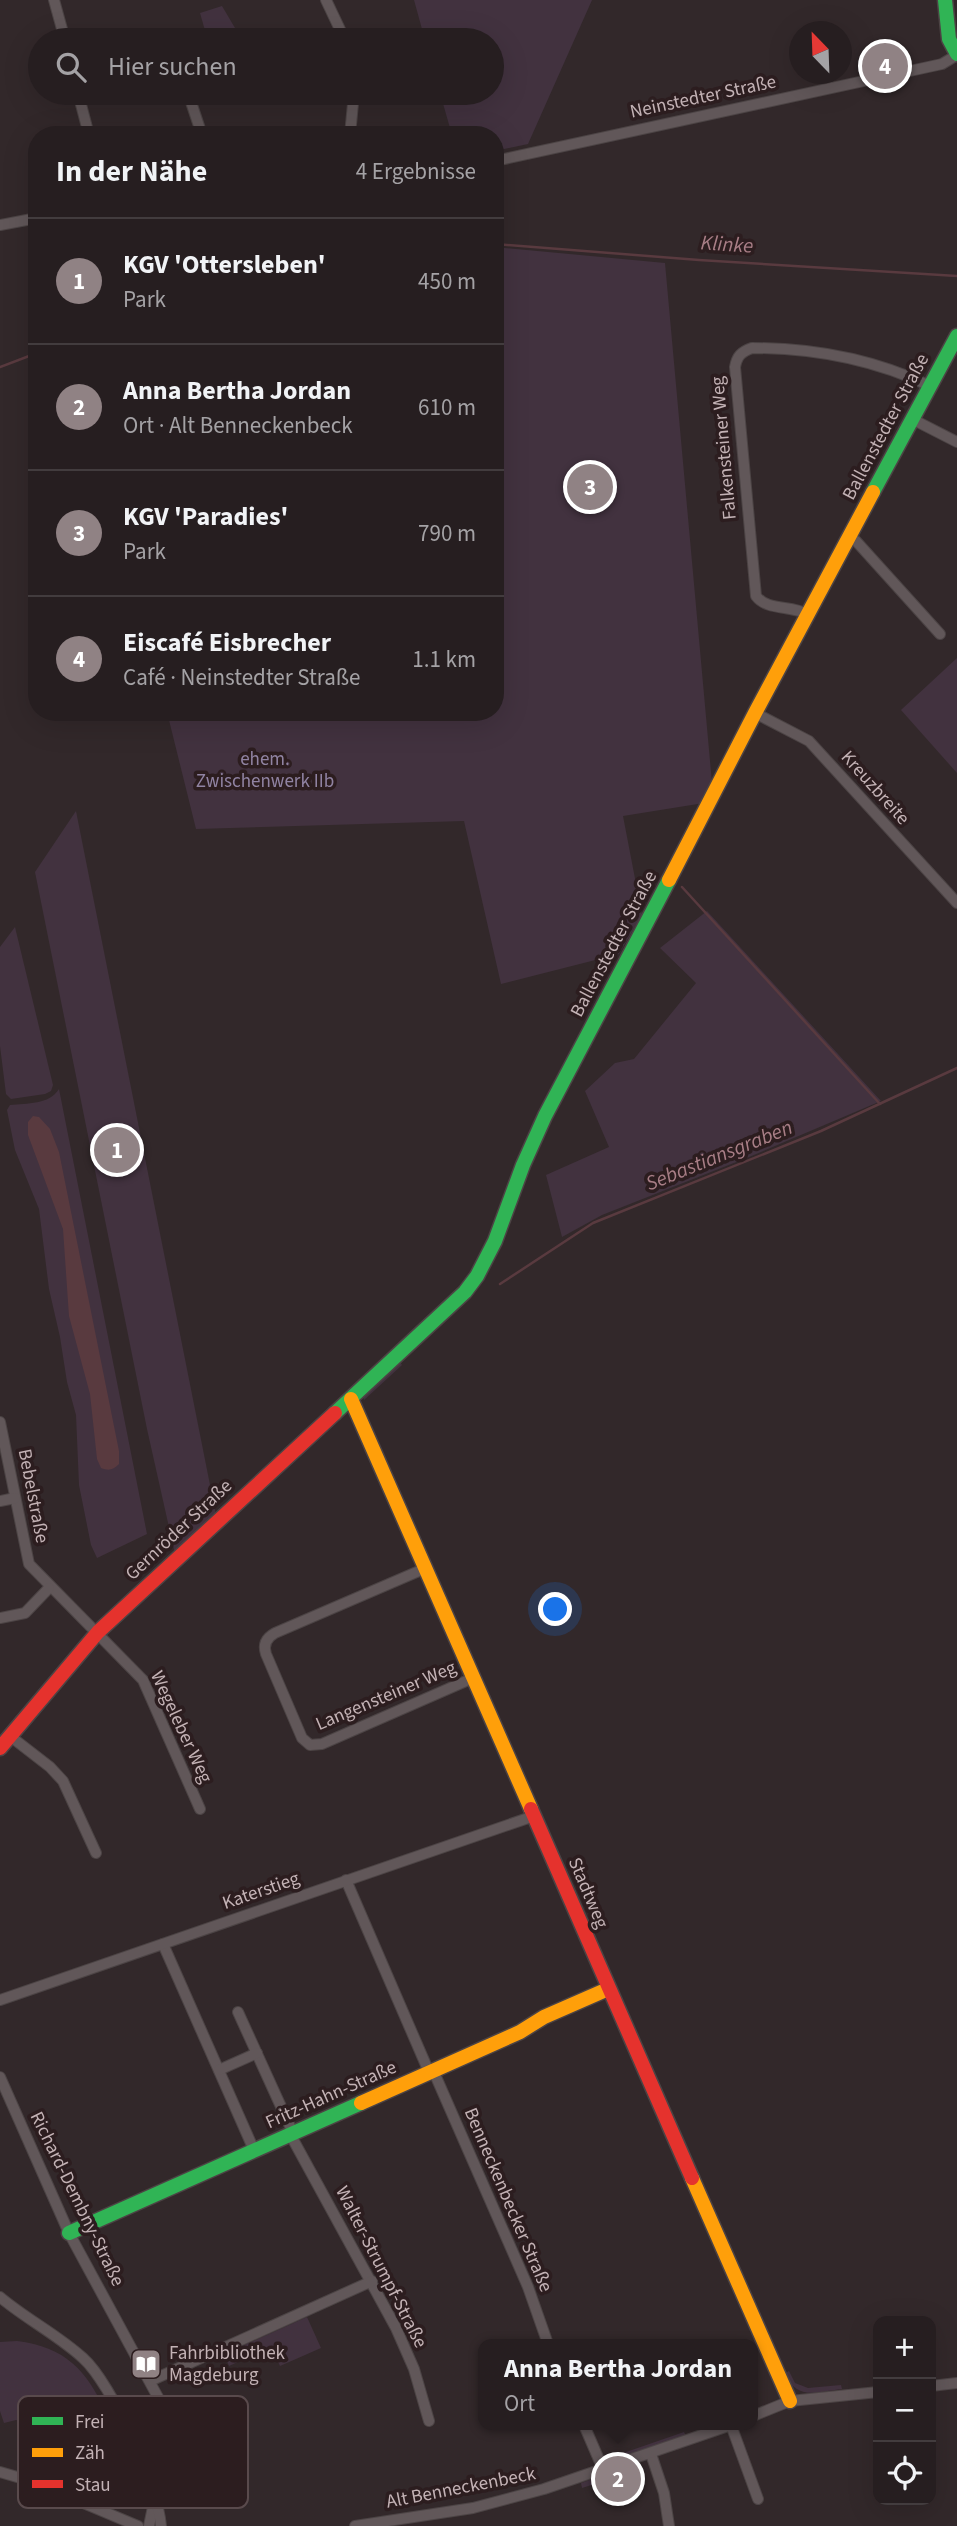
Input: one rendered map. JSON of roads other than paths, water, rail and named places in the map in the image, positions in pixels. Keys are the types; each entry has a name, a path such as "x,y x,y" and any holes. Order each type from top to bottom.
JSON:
{"street":[{"path":"54,0 62,28"},
{"path":"326,0 339,28"},
{"path":"945,0 949,39 957,54"},
{"name":"Neinstedter Straße","path":"504,159 942,64 957,54"},
{"path":"81,105 87,126"},
{"path":"192,105 199,126"},
{"path":"350,126 353,105"},
{"path":"0,225 28,220"},
{"name":"Ballenstedter Straße","path":"398,1354 464,1292 480,1273 530,1148 558,1089 807,614 957,336"},
{"name":"Falkensteiner Weg","path":"807,614 797,609 768,606 756,596 736,359 742,352 752,348 813,350 881,366 930,386"},
{"path":"912,419 957,442"},
{"path":"849,537 856,541 940,634"},
{"name":"Kreuzbreite","path":"755,713 809,741 957,904"},
{"name":"Gernröder Straße","path":"5,1742 98,1632 398,1354"},
{"name":"Stadtweg","path":"351,1399 790,2401"},
{"name":"Bebelstraße","path":"0,1422 29,1564 98,1632"},
{"path":"0,1501 15,1498"},
{"name":"Langensteiner Weg","path":"426,1568 272,1634 264,1646 266,1654 302,1738 310,1745 322,1744 473,1678"},
{"path":"0,1618 25,1613 50,1587"},
{"name":"Wegeleber Weg","path":"98,1632 144,1682 200,1809"},
{"path":"5,1742 59,1776 69,1791 96,1853"},
{"name":"Katerstieg","path":"0,2000 534,1816"},
{"name":"Benneckenbecker Straße","path":"346,1880 528,2287 546,2339"},
{"path":"163,1944 254,2150"},
{"name":"Fritz-Hahn-Straße","path":"69,2233 520,2032 544,2017 608,1989"},
{"name":"Walter-Strumpf-Straße","path":"238,2012 292,2134 397,2328 414,2369 429,2421"},
{"path":"219,2070 257,2053"},
{"name":"Richard-Dembny-Straße","path":"0,2077 69,2233 156,2396"},
{"path":"150,2381 372,2281"},
{"path":"0,2297 74,2351 94,2371 110,2396"},
{"path":"936,2385 957,2383"},
{"path":"758,2414 790,2401 873,2393"},
{"path":"586,2430 603,2469"},
{"name":"Alt Benneckenbeck","path":"355,2526 473,2508 544,2489 717,2430"},
{"path":"733,2430 758,2499"},
{"path":"651,2454 664,2493 670,2526"},
{"path":"0,2472 18,2477"},
{"path":"95,2508 138,2526"},
{"name":"Richard-Dembny-Straße","path":"149,2526 152,2508"},
{"name":"Richard-Dembny-Straße","path":"158,2508 161,2526"}],"waterway":[{"name":"Klinke","path":"504,245 957,276"},
{"name":"Klinke","path":"0,367 28,356"},
{"path":"682,887 880,1104"},
{"name":"Sebastiansgraben","path":"500,1284 593,1223 821,1131 957,1068"}],"place":[{"name":"Eiscafé Eisbrecher","path":"885,66"},
{"name":"KGV 'Paradies'","path":"590,487"},
{"name":"KGV 'Ottersleben'","path":"117,1150"},
{"name":"Fahrbibliothek Magdeburg","path":"146,2364"},
{"name":"Anna Bertha Jordan","path":"618,2479"}],"park label":[{"name":"ehem. Zwischenwerk IIb","path":"265,770"}]}
